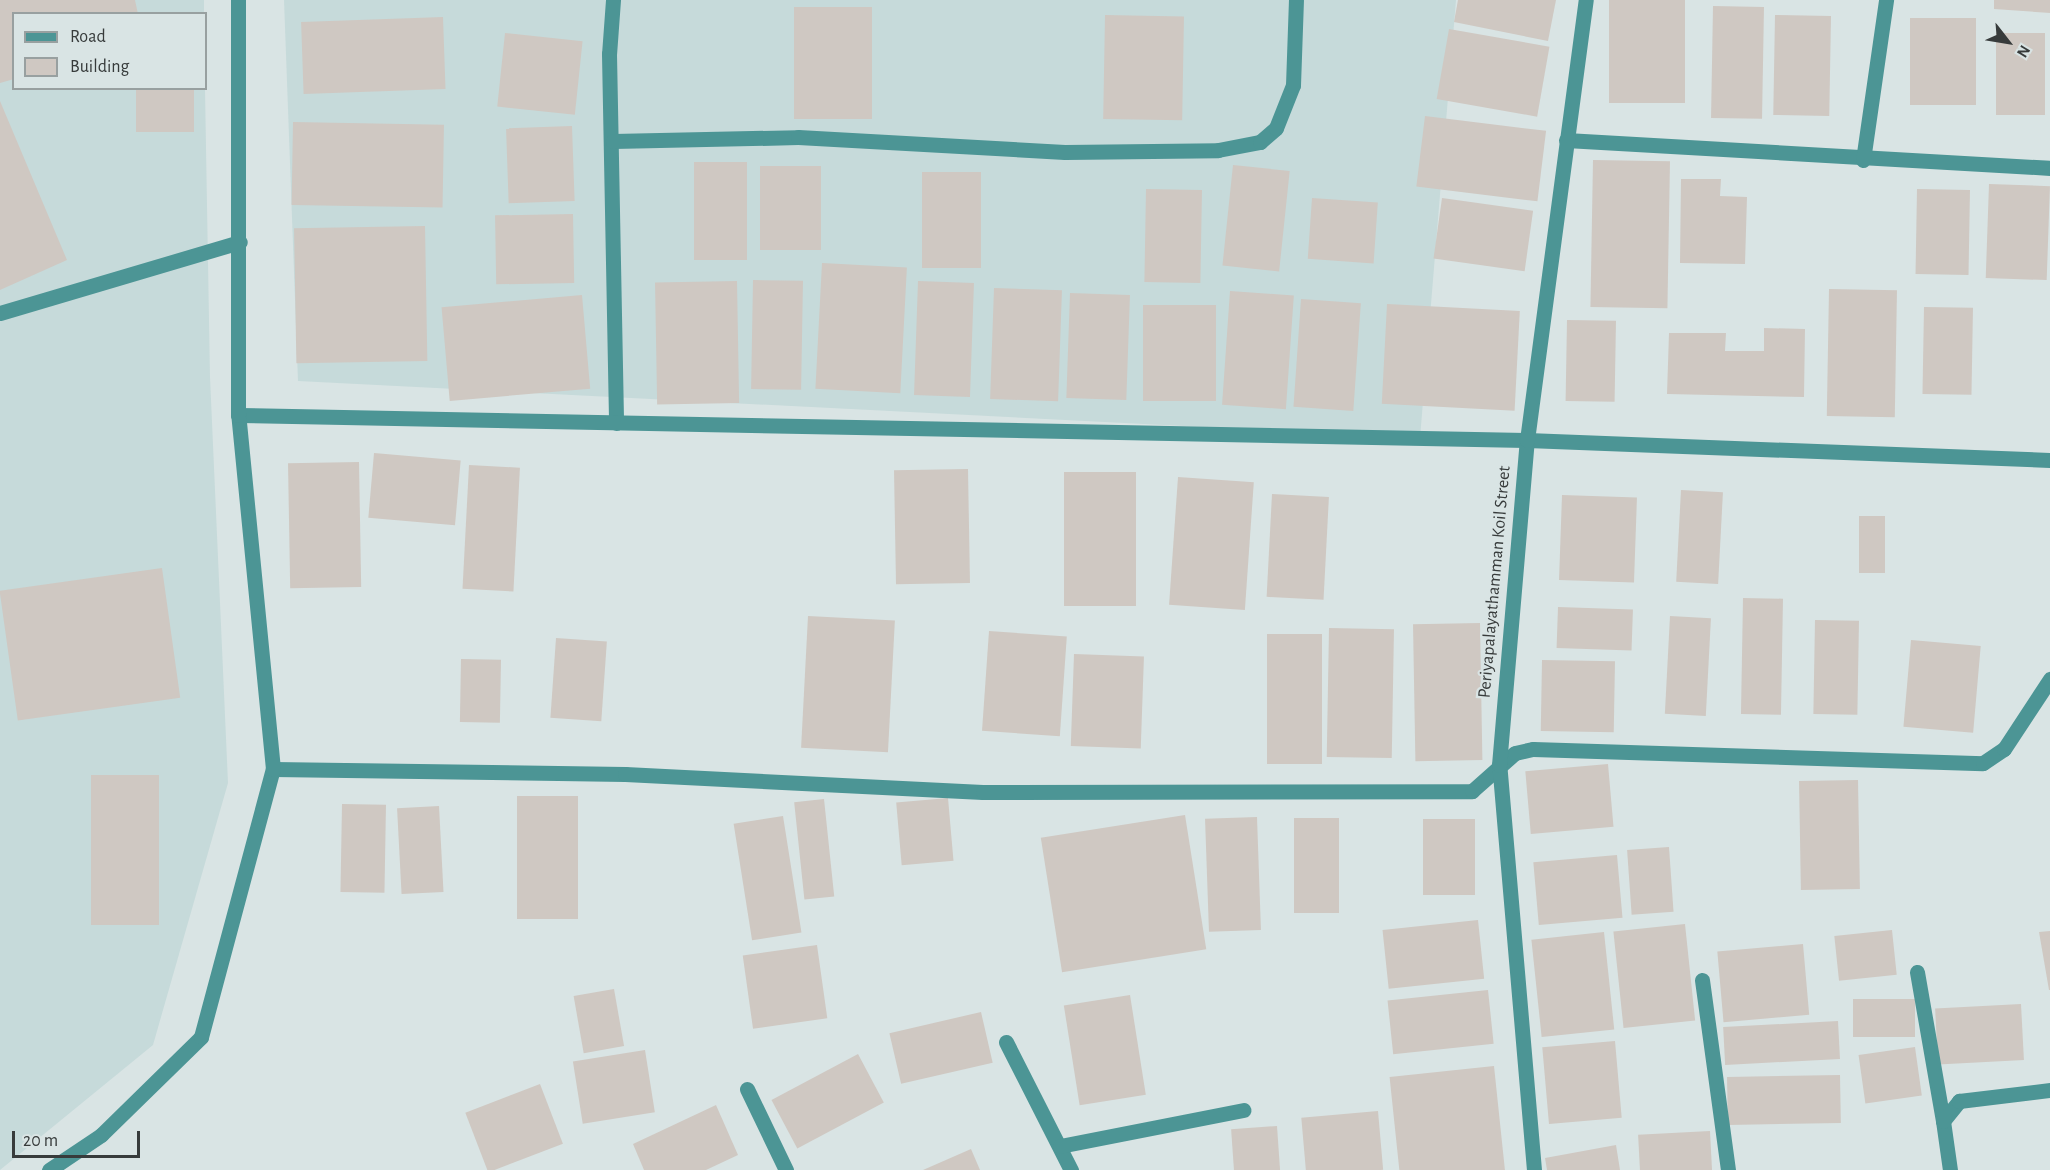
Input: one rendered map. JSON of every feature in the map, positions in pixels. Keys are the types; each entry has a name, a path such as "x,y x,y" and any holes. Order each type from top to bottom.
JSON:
{"street":[{"path":"49,1170 101,1135 201,1037 273,770 238,416 240,242 238,0"},
{"path":"612,0 609,54 613,141 616,423"},
{"path":"613,141 798,137 1065,152 1218,150 1260,142 1276,128 1293,85 1296,0"},
{"name":"Periyapalayathamman Koil Street","path":"1534,1170 1499,765 1527,440 1586,0"},
{"path":"1863,160 1886,0"},
{"path":"1566,140 1863,160 2050,168"},
{"path":"0,313 240,242"},
{"path":"238,416 1527,440 2050,460"},
{"path":"273,770 625,774 983,792 1472,791 1515,753 1573,747 1983,763 2004,749 2050,680"},
{"path":"1917,972 1950,1170"},
{"path":"1702,980 1728,1170"},
{"path":"1006,1042 1071,1170"},
{"path":"747,1089 786,1170"},
{"path":"1943,1121 1959,1101 2050,1090"},
{"path":"1059,1146 1243,1110"}],"shaded area":[{"path":"0,0 204,0 204,12 12,12 12,90 205,90 210,377 228,783 153,1045 0,1170"},
{"path":"284,0 1456,0 1420,438 298,381"}],"building":[{"path":"0,0 135,0 138,12 12,12 12,80 0,83"},
{"path":"1458,0 1556,0 1548,41 1454,22"},
{"path":"1609,0 1685,0 1685,103 1609,103"},
{"path":"1994,0 2050,0 2050,13 1994,9"},
{"path":"1713,6 1764,7 1762,119 1711,118"},
{"path":"794,7 872,7 872,119 794,119"},
{"path":"1105,15 1184,16 1182,120 1103,119"},
{"path":"1775,15 1831,16 1829,116 1773,115"},
{"path":"443,17 446,89 304,94 301,22"},
{"path":"1910,18 1976,18 1976,105 1910,105"},
{"path":"1449,29 1549,47 1537,117 1437,99"},
{"path":"505,33 583,41 575,115 497,107"},
{"path":"1996,33 2045,33 2045,115 1996,115"},
{"path":"136,90 194,90 194,132 136,132"},
{"path":"0,101 67,260 0,290"},
{"path":"1425,116 1546,131 1537,201 1416,186"},
{"path":"293,122 444,125 443,208 292,205"},
{"path":"572,126 575,201 509,203 506,128"},
{"path":"1593,160 1670,161 1667,308 1590,307"},
{"path":"694,162 747,162 747,260 694,260"},
{"path":"1233,165 1290,171 1279,271 1222,265"},
{"path":"760,166 821,166 821,250 760,250"},
{"path":"922,172 981,172 981,268 922,268"},
{"path":"1681,179 1721,179 1720,196 1747,197 1745,264 1680,263"},
{"path":"1989,184 2050,186 2047,280 1986,278"},
{"path":"1146,189 1202,190 1200,283 1144,282"},
{"path":"1917,189 1970,190 1969,275 1916,274"},
{"path":"1312,198 1378,203 1374,263 1308,259"},
{"path":"1442,198 1533,211 1525,271 1434,258"},
{"path":"573,214 574,283 496,284 495,215"},
{"path":"425,226 427,361 296,363 294,228"},
{"path":"822,263 907,267 900,393 815,389"},
{"path":"753,280 803,281 801,390 751,389"},
{"path":"737,281 739,403 657,404 655,282"},
{"path":"918,281 974,283 970,397 914,395"},
{"path":"994,288 1062,290 1058,401 990,399"},
{"path":"1829,289 1897,290 1895,417 1827,416"},
{"path":"1230,291 1294,295 1286,409 1222,405"},
{"path":"1070,293 1130,295 1126,400 1066,398"},
{"path":"582,295 590,389 450,401 442,307"},
{"path":"1301,299 1361,303 1353,411 1293,407"},
{"path":"1387,304 1520,311 1515,411 1382,404"},
{"path":"1143,305 1216,305 1216,401 1143,401"},
{"path":"1924,307 1973,308 1971,395 1922,394"},
{"path":"1567,320 1616,321 1615,402 1566,401"},
{"path":"1764,328 1805,329 1804,397 1667,394 1669,333 1726,333 1725,351 1764,351"},
{"path":"374,453 461,461 455,525 368,518"},
{"path":"359,462 361,587 290,588 288,463"},
{"path":"469,465 520,468 513,591 463,589"},
{"path":"968,469 970,583 896,584 894,470"},
{"path":"1064,472 1136,472 1136,606 1064,606"},
{"path":"1178,477 1254,482 1245,610 1169,605"},
{"path":"1681,490 1723,492 1718,584 1676,582"},
{"path":"1272,494 1329,497 1324,600 1267,597"},
{"path":"1562,495 1637,498 1634,583 1559,580"},
{"path":"1859,516 1885,516 1885,573 1859,573"},
{"path":"162,568 180,698 18,721 0,591"},
{"path":"1743,598 1783,599 1781,715 1741,714"},
{"path":"1558,607 1633,610 1632,651 1557,648"},
{"path":"808,616 895,621 888,752 801,748"},
{"path":"1670,616 1711,618 1706,716 1665,714"},
{"path":"1815,620 1859,621 1857,715 1813,714"},
{"path":"1480,623 1482,760 1415,761 1413,624"},
{"path":"1329,628 1394,629 1392,758 1327,757"},
{"path":"989,631 1067,636 1060,736 982,731"},
{"path":"1267,634 1322,634 1322,764 1267,764"},
{"path":"556,638 607,642 601,721 550,718"},
{"path":"1911,640 1981,646 1973,733 1903,727"},
{"path":"1074,654 1144,656 1141,748 1071,746"},
{"path":"461,659 501,660 500,723 460,722"},
{"path":"1542,660 1615,661 1614,732 1541,731"},
{"path":"1608,764 1613,827 1531,834 1525,771"},
{"path":"91,775 159,775 159,925 91,925"},
{"path":"1858,780 1860,889 1801,890 1799,781"},
{"path":"517,796 578,796 578,919 517,919"},
{"path":"948,798 953,861 902,865 896,803"},
{"path":"824,799 834,896 804,900 794,802"},
{"path":"342,804 386,805 384,893 340,892"},
{"path":"439,806 444,892 402,894 397,808"},
{"path":"1185,815 1206,949 1062,972 1041,838"},
{"path":"783,816 801,933 752,940 734,824"},
{"path":"1257,817 1261,930 1209,932 1205,819"},
{"path":"1294,818 1339,818 1339,913 1294,913"},
{"path":"1423,819 1475,819 1475,895 1423,895"},
{"path":"1669,847 1674,912 1632,915 1627,850"},
{"path":"1617,855 1622,918 1539,925 1533,862"},
{"path":"1478,920 1484,979 1389,989 1383,930"},
{"path":"1685,924 1695,1020 1624,1028 1613,932"},
{"path":"1892,930 1897,975 1839,981 1834,936"},
{"path":"2050,931 2050,990 2049,990 2039,932"},
{"path":"1604,932 1614,1029 1542,1037 1531,940"},
{"path":"1803,944 1809,1015 1724,1022 1717,951"},
{"path":"817,945 827,1018 753,1029 743,955"},
{"path":"614,989 624,1046 584,1053 574,996"},
{"path":"1488,990 1494,1044 1393,1054 1388,1001"},
{"path":"1130,995 1146,1095 1080,1105 1064,1005"},
{"path":"1853,999 1915,999 1915,1037 1853,1037"},
{"path":"2021,1004 2024,1060 1938,1064 1935,1009"},
{"path":"981,1012 993,1063 901,1084 889,1033"},
{"path":"1838,1021 1840,1059 1725,1065 1723,1027"},
{"path":"1615,1041 1622,1118 1549,1124 1542,1047"},
{"path":"1915,1047 1922,1096 1865,1103 1859,1055"},
{"path":"645,1050 655,1112 583,1124 573,1061"},
{"path":"858,1054 884,1103 797,1149 771,1100"},
{"path":"1494,1066 1505,1170 1399,1170 1390,1077"},
{"path":"1840,1075 1841,1123 1728,1125 1727,1077"},
{"path":"540,1084 563,1144 495,1170 487,1170 465,1113"},
{"path":"716,1105 738,1155 706,1170 644,1170 633,1144"},
{"path":"1378,1111 1383,1170 1306,1170 1301,1118"},
{"path":"1277,1126 1280,1170 1234,1170 1231,1129"},
{"path":"1710,1131 1712,1170 1640,1170 1638,1135"},
{"path":"1616,1145 1620,1170 1547,1170 1545,1158"},
{"path":"971,1149 980,1170 923,1170"}]}
